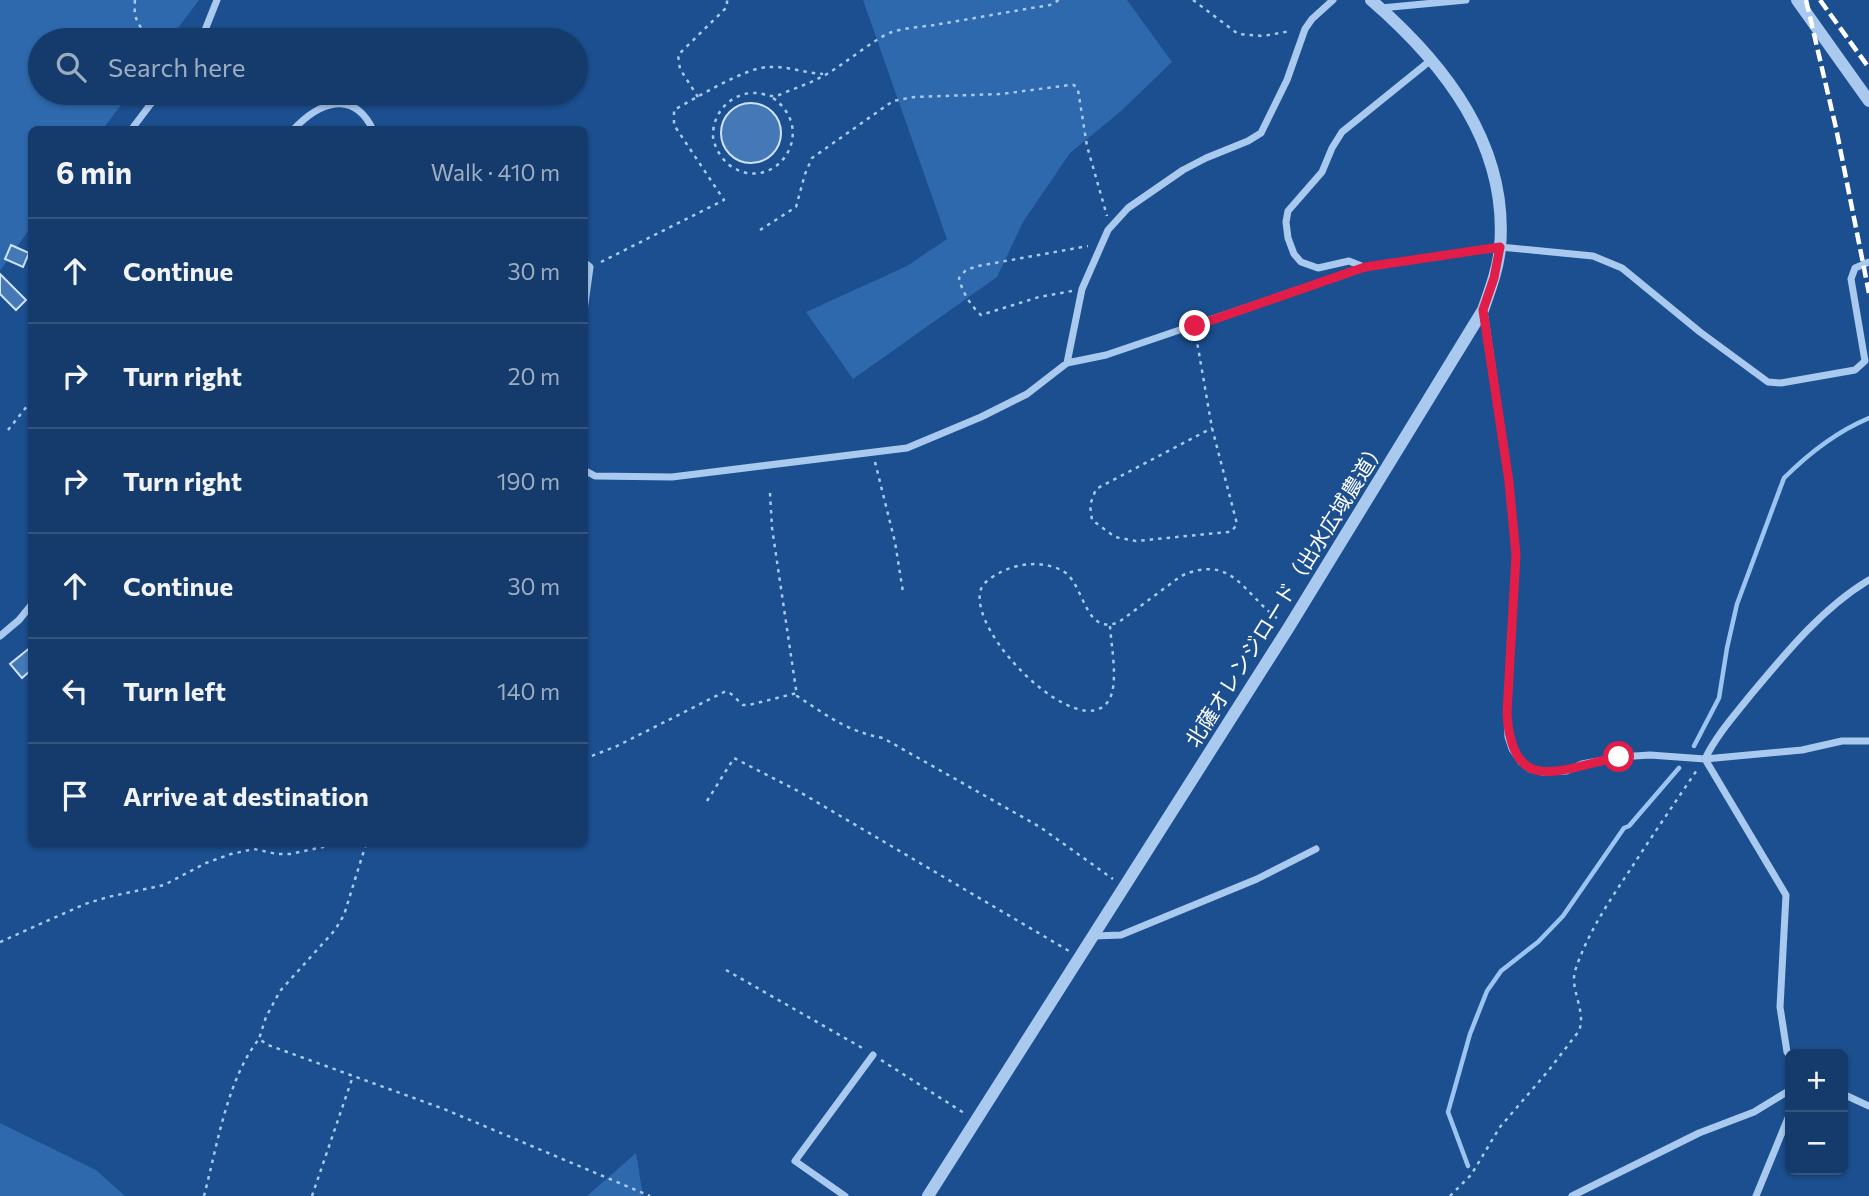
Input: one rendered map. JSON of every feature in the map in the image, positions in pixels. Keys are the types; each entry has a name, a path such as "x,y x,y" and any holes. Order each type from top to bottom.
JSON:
{"street":[{"path":"206,28 217,0"},
{"path":"1067,363 1082,289 1108,230 1128,208 1183,170 1261,133 1287,80 1305,29 1333,0"},
{"path":"1376,4 1466,0"},
{"path":"1797,0 1869,101"},
{"name":"北薩オレンジロード（出水広域農道）","path":"928,1196 1289,627 1483,310 1494,278 1500,247 1498,197 1491,160 1462,99 1431,60 1376,4"},
{"path":"1365,267 1349,261 1318,268 1301,262 1294,254 1288,238 1288,211 1322,172 1342,132 1431,60"},
{"path":"134,126 150,105"},
{"path":"298,126 318,108 328,105"},
{"path":"340,105 356,107 371,126"},
{"path":"588,472 595,476 672,477 907,448 1027,394 1067,363 1106,355 1365,267 1500,247 1593,256 1622,268 1700,332 1768,382 1781,383 1855,370 1865,361 1851,279 1855,268 1869,262"},
{"path":"1483,310 1509,482 1516,555 1507,713 1508,737 1521,762 1530,769 1543,772 1566,771 1582,764 1619,757 1650,755 1705,759 1802,750 1842,741 1869,741"},
{"path":"1705,759 1726,725 1778,662 1842,598 1869,580"},
{"path":"0,636 28,609"},
{"path":"1705,759 1786,895 1780,1007 1787,1049"},
{"path":"1094,936 1121,935 1256,879 1316,849"},
{"path":"845,1196 795,1161 873,1055"},
{"path":"1572,1196 1699,1133 1754,1112 1785,1093"},
{"path":"1848,1096 1869,1106"},
{"path":"1756,1196 1785,1125"}],"path":[{"path":"135,0 136,22 140,28"},
{"path":"698,97 680,69 678,55 727,7 727,0"},
{"path":"773,98 781,104 792,120 793,139 786,157 779,164 762,172 743,172 734,168 715,146 714,127 721,109 736,97 755,93 773,98 827,74 891,33 1050,5 1059,0"},
{"path":"1193,0 1238,34 1263,36 1305,29"},
{"path":"588,265 724,200 674,125 674,110 765,67 827,74"},
{"path":"760,230 796,207 808,165 813,158 892,101 914,97 1001,94 1074,85 1078,90 1087,146 1107,210 1108,230"},
{"path":"1082,289 1039,297 981,315 974,308 959,278 966,270 978,266 1101,243"},
{"path":"1195,326 1212,428 1237,522 1232,531 1136,541 1115,537 1092,520 1090,505 1096,489 1212,428"},
{"path":"8,430 28,405"},
{"path":"873,453 895,542 903,592"},
{"path":"770,493 772,528 797,696 845,728 883,738 1040,827 1125,887"},
{"path":"1110,626 1113,688 1109,700 1103,706 1085,711 1041,690 1026,677 996,641 990,629 981,602 982,588 992,578 1015,566 1044,565 1058,568 1073,581 1098,622 1110,626 1181,576 1191,571 1213,568 1223,570 1256,597 1266,611 1289,627"},
{"path":"588,757 617,746 724,692 729,692 743,705 797,693"},
{"path":"707,801 734,758 798,792 1080,958"},
{"path":"1450,1196 1471,1175 1500,1127 1579,1031 1582,1023 1574,971 1584,947 1608,904 1705,759"},
{"path":"0,942 85,904 164,885 206,863 231,854 254,849 290,854 324,847"},
{"path":"204,1196 237,1076 247,1054 259,1039 265,1017 280,991 335,930 344,915 365,847"},
{"path":"726,970 873,1055 976,1121"},
{"path":"259,1039 268,1045 444,1109 650,1196"},
{"path":"312,1196 353,1076"}],"shaded area":[{"path":"0,0 199,0 178,28 28,28 28,105 121,105 105,126 28,126 28,231 0,271"},
{"path":"863,0 1127,0 1172,62 1120,112 1070,153 1023,222 997,277 853,379 806,312 907,266 947,239"},
{"path":"0,1123 96,1170 125,1196 0,1196"},
{"path":"636,1153 643,1196 587,1196"}],"building":[{"path":"751,103 772,112 781,133 772,154 751,163 730,154 721,133 730,112"},
{"path":"11,245 28,253 23,267 5,259"},
{"path":"0,274 26,300 16,310 0,294"},
{"path":"28,649 28,673 22,678 10,664"}],"waterway":[{"path":"1694,746 1719,698 1737,604 1784,478 1824,444 1869,418"},
{"path":"1468,1166 1448,1112 1470,1034 1487,991 1501,971 1538,942 1563,916 1624,828 1629,826 1679,768"}],"railway":[{"path":"1806,0 1836,128 1869,293"},
{"path":"1820,0 1869,68"}],"route":[{"path":"1195,326 1365,267 1500,247 1494,278 1483,310 1509,482 1516,555 1508,737 1521,762 1530,769 1543,772 1566,771 1582,764 1619,757"}]}
